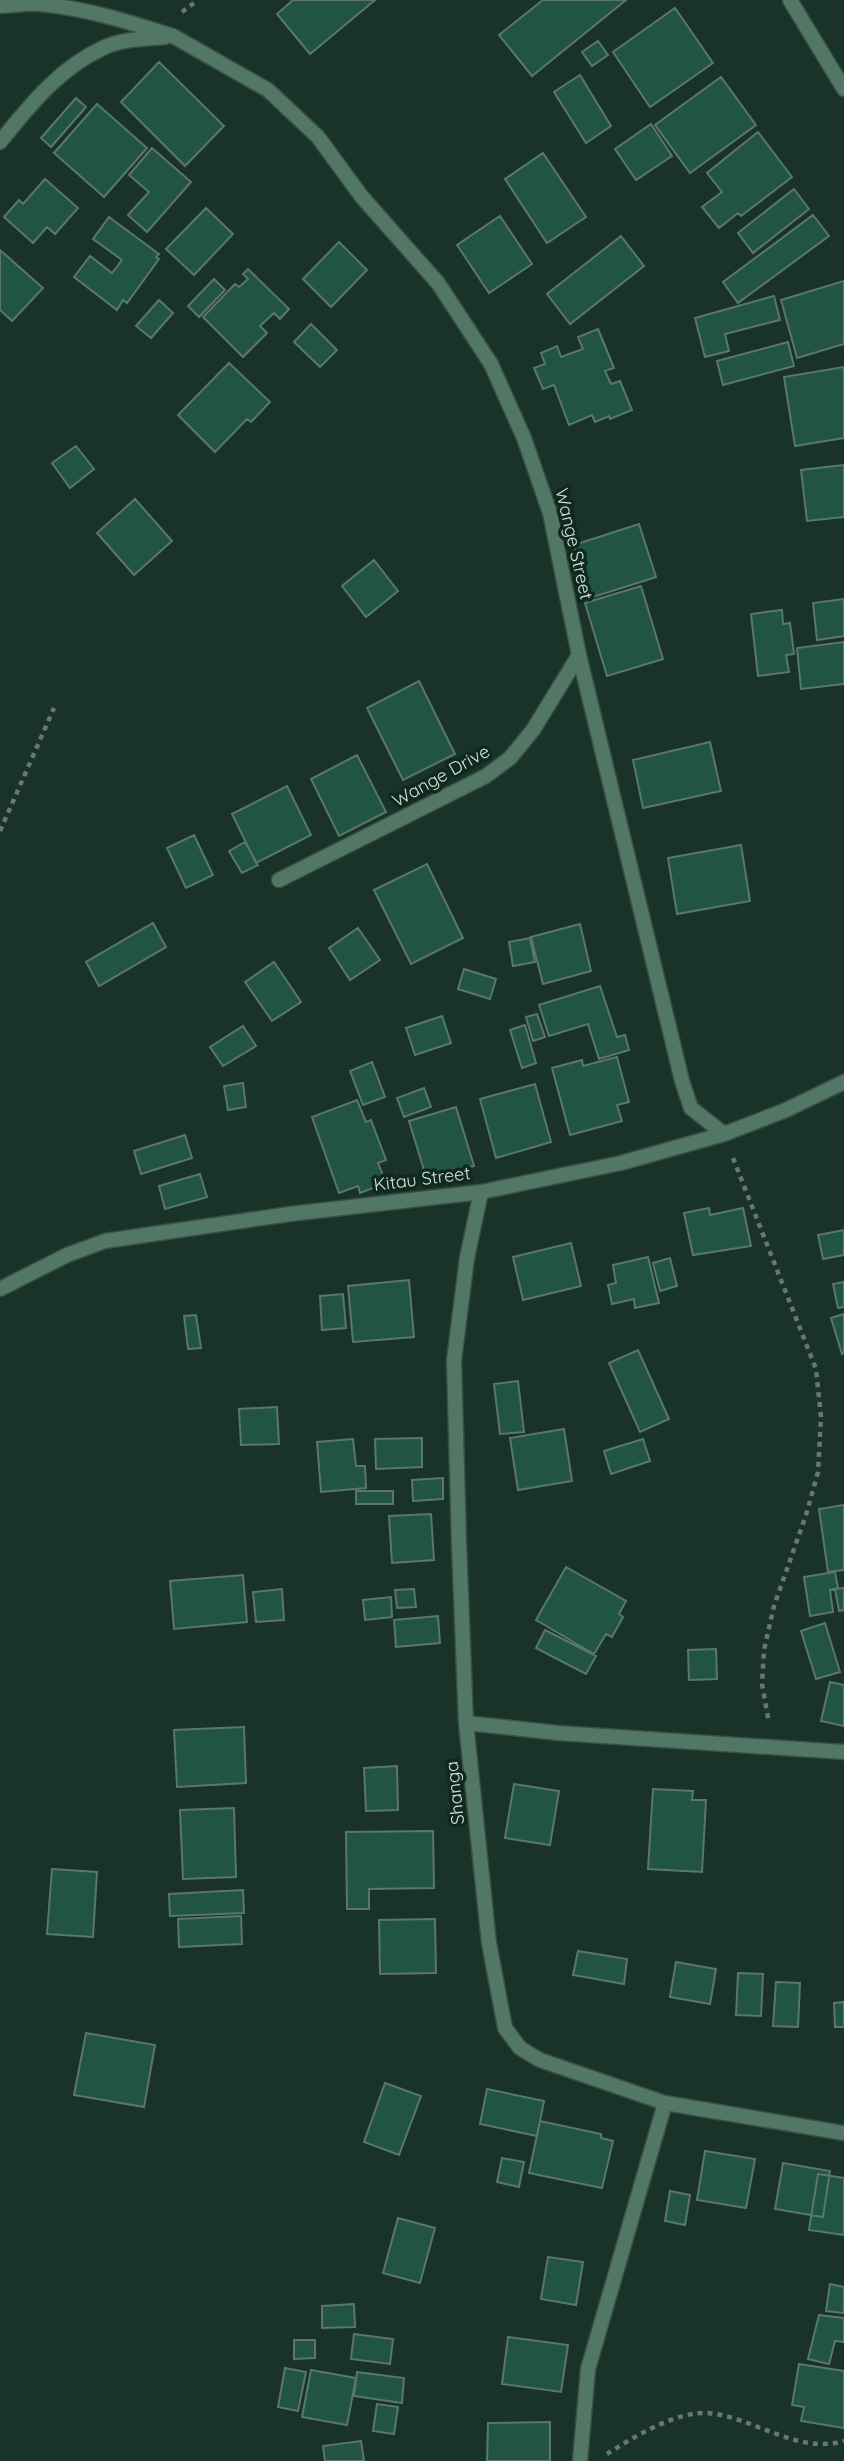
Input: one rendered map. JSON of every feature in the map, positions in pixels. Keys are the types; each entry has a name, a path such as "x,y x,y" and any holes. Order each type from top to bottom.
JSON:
{"street":[{"path":"790,0 844,89"},
{"name":"Wange Street","path":"0,6 36,4 72,8 173,36 268,90 318,137 362,197 438,283 491,364 524,438 550,513 579,655 664,997 682,1081 691,1108 724,1134"},
{"path":"0,142 35,100 70,66 107,46 137,39 173,36"},
{"name":"Wange Drive","path":"279,880 486,776 510,758 533,730 579,655"},
{"name":"Kitau Street","path":"0,1289 67,1255 105,1241 290,1214 481,1192 621,1163 724,1134 786,1110 844,1082"},
{"name":"Shanga","path":"481,1192 467,1258 454,1360 466,1723 489,1943 505,2028 520,2048 540,2060 664,2103 844,2133"},
{"path":"466,1723 558,1733 844,1752"},
{"path":"580,2461 588,2368 664,2103"}],"path":[{"path":"0,831 54,708"},
{"path":"724,1134 816,1369 821,1417 818,1472 774,1606 764,1650 762,1684 774,1748"},
{"path":"596,2461 640,2434 672,2420 705,2413 738,2420 808,2442 844,2441"}],"building":[{"path":"293,0 375,0 310,54 277,14"},
{"path":"543,0 626,0 532,76 499,35"},
{"path":"675,8 713,63 650,107 613,52"},
{"path":"598,41 608,55 592,66 582,52"},
{"path":"159,62 224,126 185,166 121,102"},
{"path":"580,75 611,126 586,143 554,92"},
{"path":"721,77 756,125 690,173 655,125"},
{"path":"76,98 86,107 51,147 41,138"},
{"path":"97,104 147,148 104,197 54,153"},
{"path":"651,124 672,156 636,180 615,149"},
{"path":"758,132 792,177 741,216 738,213 719,228 702,207 722,192 707,173"},
{"path":"152,148 191,182 147,232 128,215 149,192 129,175"},
{"path":"543,153 586,217 547,243 505,179"},
{"path":"45,179 78,208 55,234 47,227 33,243 4,217 19,200 23,204"},
{"path":"794,189 809,209 753,253 738,233"},
{"path":"206,208 233,234 194,275 166,249"},
{"path":"813,215 829,236 738,303 723,282"},
{"path":"500,216 532,264 489,293 457,245"},
{"path":"109,217 159,254 156,257 159,259 127,303 123,300 117,310 74,277 90,256 112,273 122,260 93,239"},
{"path":"621,236 644,266 570,324 547,294"},
{"path":"339,242 367,270 331,307 303,279"},
{"path":"0,250 43,288 12,321 0,310"},
{"path":"248,269 289,309 280,319 274,313 260,326 267,333 243,357 203,317 235,284 239,287 248,279 243,274"},
{"path":"214,279 225,290 199,317 188,306"},
{"path":"844,281 844,344 797,358 781,300"},
{"path":"774,296 780,320 725,334 729,351 705,357 695,318"},
{"path":"159,300 173,313 151,338 136,326"},
{"path":"311,324 337,350 320,367 294,342"},
{"path":"598,329 614,368 605,371 611,384 620,381 632,410 595,422 592,415 569,425 554,385 543,389 534,368 545,364 541,353 557,346 561,357 583,349 578,337"},
{"path":"788,342 794,366 723,385 717,361"},
{"path":"229,363 270,402 251,422 247,419 215,452 178,415"},
{"path":"844,367 844,438 795,446 784,377"},
{"path":"76,446 94,469 70,488 52,463"},
{"path":"844,465 844,517 807,521 801,470"},
{"path":"135,499 172,541 134,575 97,533"},
{"path":"639,524 656,577 590,598 574,545"},
{"path":"374,560 398,591 366,617 342,586"},
{"path":"641,586 663,659 607,676 585,603"},
{"path":"844,599 844,636 817,640 813,603"},
{"path":"782,610 783,624 790,623 794,654 786,655 789,672 758,676 751,614"},
{"path":"844,642 844,684 801,689 797,648"},
{"path":"419,681 455,754 403,780 367,708"},
{"path":"710,742 721,791 643,808 633,760"},
{"path":"357,755 386,812 339,836 311,779"},
{"path":"287,786 311,835 256,863 232,814"},
{"path":"194,835 213,875 186,888 167,848"},
{"path":"245,842 258,865 242,873 229,851"},
{"path":"741,845 750,901 677,914 668,858"},
{"path":"427,864 463,938 411,964 374,890"},
{"path":"153,923 166,947 99,986 86,962"},
{"path":"580,924 591,971 543,984 531,937"},
{"path":"358,928 380,960 350,980 329,948"},
{"path":"530,938 535,962 513,966 509,942"},
{"path":"274,962 301,1002 272,1021 245,982"},
{"path":"464,969 496,979 490,999 458,989"},
{"path":"600,986 617,1037 625,1035 629,1050 599,1059 588,1024 549,1036 539,1005"},
{"path":"537,1014 545,1037 533,1041 526,1017"},
{"path":"442,1016 451,1043 415,1055 406,1028"},
{"path":"525,1025 536,1063 522,1068 510,1030"},
{"path":"243,1026 256,1046 223,1066 210,1047"},
{"path":"617,1057 629,1102 617,1105 622,1121 570,1135 552,1068 582,1060 583,1066"},
{"path":"372,1062 385,1097 363,1105 350,1071"},
{"path":"243,1083 246,1107 228,1110 224,1086"},
{"path":"535,1084 551,1142 496,1158 480,1099"},
{"path":"424,1088 431,1107 404,1117 397,1098"},
{"path":"357,1100 366,1122 371,1120 386,1160 378,1163 386,1183 360,1193 358,1186 339,1193 312,1117"},
{"path":"456,1107 474,1166 427,1180 409,1121"},
{"path":"185,1135 192,1158 141,1174 134,1151"},
{"path":"200,1174 207,1197 165,1209 159,1186"},
{"path":"709,1208 710,1215 743,1208 751,1246 693,1255 684,1213"},
{"path":"844,1230 844,1255 823,1259 818,1235"},
{"path":"571,1243 581,1286 523,1300 513,1257"},
{"path":"648,1257 659,1303 635,1308 634,1299 612,1304 608,1285 616,1283 613,1265"},
{"path":"670,1258 677,1286 660,1291 653,1263"},
{"path":"409,1280 414,1337 353,1342 348,1286"},
{"path":"844,1282 844,1307 838,1308 833,1284"},
{"path":"343,1294 346,1328 322,1330 320,1296"},
{"path":"844,1314 844,1353 842,1354 831,1318"},
{"path":"196,1315 201,1348 188,1349 184,1316"},
{"path":"638,1350 669,1419 640,1432 609,1363"},
{"path":"518,1381 524,1432 500,1434 494,1384"},
{"path":"277,1407 279,1444 241,1445 239,1409"},
{"path":"564,1429 572,1481 518,1490 510,1438"},
{"path":"422,1438 422,1467 376,1469 375,1439"},
{"path":"353,1439 356,1466 365,1466 366,1488 321,1492 317,1442"},
{"path":"643,1439 650,1461 611,1474 604,1451"},
{"path":"443,1478 443,1499 413,1501 412,1480"},
{"path":"356,1491 393,1491 393,1504 356,1504"},
{"path":"844,1505 844,1570 828,1572 819,1509"},
{"path":"431,1514 434,1560 392,1563 389,1516"},
{"path":"566,1567 626,1601 619,1614 623,1617 612,1637 606,1634 594,1654 536,1620"},
{"path":"835,1572 838,1588 830,1590 833,1612 810,1616 804,1577"},
{"path":"243,1575 247,1622 174,1629 170,1581"},
{"path":"844,1588 844,1610 839,1611 835,1589"},
{"path":"282,1589 284,1620 256,1622 253,1592"},
{"path":"414,1589 416,1607 397,1608 395,1590"},
{"path":"391,1597 392,1617 365,1620 363,1600"},
{"path":"438,1616 440,1643 396,1647 394,1620"},
{"path":"825,1623 840,1672 816,1679 801,1631"},
{"path":"545,1630 596,1656 586,1674 536,1648"},
{"path":"716,1649 717,1679 689,1680 688,1650"},
{"path":"830,1682 844,1685 844,1726 821,1721"},
{"path":"244,1727 246,1783 177,1787 174,1730"},
{"path":"397,1766 398,1810 366,1811 364,1768"},
{"path":"514,1784 559,1791 550,1845 505,1838"},
{"path":"653,1789 693,1791 692,1800 706,1800 702,1872 648,1869"},
{"path":"234,1808 236,1877 183,1879 180,1810"},
{"path":"433,1831 434,1888 369,1889 369,1909 347,1909 346,1832"},
{"path":"52,1869 97,1872 93,1937 47,1934"},
{"path":"243,1890 244,1913 170,1916 169,1894"},
{"path":"241,1916 242,1944 179,1947 178,1919"},
{"path":"435,1919 436,1973 380,1974 379,1920"},
{"path":"578,1951 627,1959 624,1984 573,1975"},
{"path":"676,1962 716,1969 710,2004 670,1997"},
{"path":"738,1973 763,1974 761,2016 736,2015"},
{"path":"776,1982 800,1983 798,2027 773,2026"},
{"path":"844,2002 844,2027 835,2027 834,2003"},
{"path":"86,2033 155,2045 144,2107 74,2095"},
{"path":"385,2083 421,2096 399,2155 364,2142"},
{"path":"487,2089 544,2101 537,2136 480,2124"},
{"path":"540,2121 601,2134 601,2138 613,2141 602,2188 529,2173"},
{"path":"705,2151 755,2159 746,2208 697,2200"},
{"path":"502,2158 524,2162 519,2187 497,2182"},
{"path":"783,2163 830,2171 823,2217 775,2209"},
{"path":"818,2174 844,2178 844,2235 809,2230"},
{"path":"670,2191 690,2195 685,2225 665,2221"},
{"path":"398,2218 435,2228 420,2283 383,2273"},
{"path":"548,2257 583,2262 576,2305 541,2299"},
{"path":"830,2284 844,2287 844,2313 826,2311"},
{"path":"354,2304 355,2327 322,2328 322,2306"},
{"path":"819,2315 844,2318 844,2342 835,2341 829,2364 808,2359"},
{"path":"354,2334 393,2339 390,2364 351,2359"},
{"path":"508,2337 568,2345 561,2392 502,2384"},
{"path":"294,2340 315,2340 315,2358 294,2359"},
{"path":"799,2364 844,2371 844,2428 801,2421 804,2407 792,2405"},
{"path":"285,2368 306,2372 298,2411 278,2407"},
{"path":"311,2370 356,2378 347,2425 302,2417"},
{"path":"357,2372 404,2378 402,2403 354,2396"},
{"path":"377,2404 398,2407 394,2434 373,2431"},
{"path":"550,2422 550,2461 487,2461 488,2423"},
{"path":"361,2441 364,2461 325,2461 323,2446"}]}
